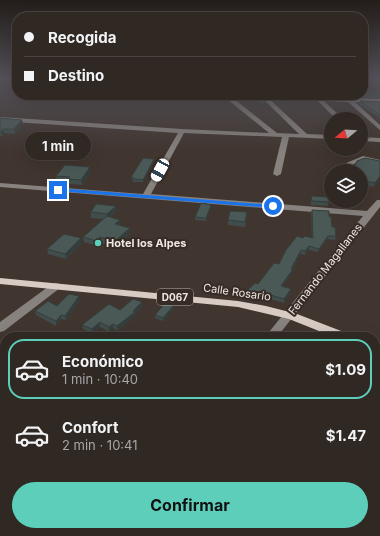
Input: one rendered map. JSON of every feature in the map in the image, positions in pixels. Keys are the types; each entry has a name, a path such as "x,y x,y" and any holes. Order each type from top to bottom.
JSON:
{"main road":[{"name":"Calle Rosario","path":"0,281 238,304 269,309 332,332"}],"street":[{"path":"235,103 276,135"},
{"path":"270,103 305,136"},
{"path":"323,103 333,112"},
{"path":"353,103 380,128"},
{"path":"0,119 182,131 324,137"},
{"path":"146,196 182,131"},
{"path":"277,174 286,136"},
{"path":"368,139 380,140"},
{"path":"348,164 363,158 380,162"},
{"path":"0,185 369,214"},
{"name":"Fernando Magallanes","path":"275,332 380,202"},
{"path":"0,328 56,286"}],"building":[{"path":"363,103 380,103 380,115"},
{"path":"0,118 22,120 14,129 3,129 0,132"},
{"path":"143,158 154,159 143,180 133,179 134,178 131,177"},
{"path":"365,158 380,161 380,176 375,183 368,182 368,164 356,164 357,161"},
{"path":"65,165 90,167 81,180 68,179 70,177 56,176"},
{"path":"311,196 324,197 324,202 312,201"},
{"path":"201,203 211,205 206,218 195,217"},
{"path":"96,204 116,206 107,214 91,212"},
{"path":"312,210 329,211 332,227 335,227 336,236 328,236 319,249 309,246 305,251 301,250 291,269 293,269 281,286 291,289 284,299 261,292 258,295 247,291 255,283 258,284 274,263 279,264 286,250 297,236 303,238 305,236 313,238"},
{"path":"230,211 247,212 245,222 228,220"},
{"path":"107,216 120,220 115,224 130,228 115,241 100,237 96,241 83,237"},
{"path":"64,234 81,238 65,254 47,249"},
{"path":"69,294 79,296 65,316 61,315 56,321 35,311 48,301 57,306"},
{"path":"133,299 142,302 133,311 135,312 117,326 113,324 109,327 100,322 92,329 82,325 109,304 120,310"},
{"path":"165,303 173,306 163,318 155,315"}],"place":[{"name":"Hotel los Alpes","path":"98,243"}],"route":[{"path":"58,190 273,206"}]}
